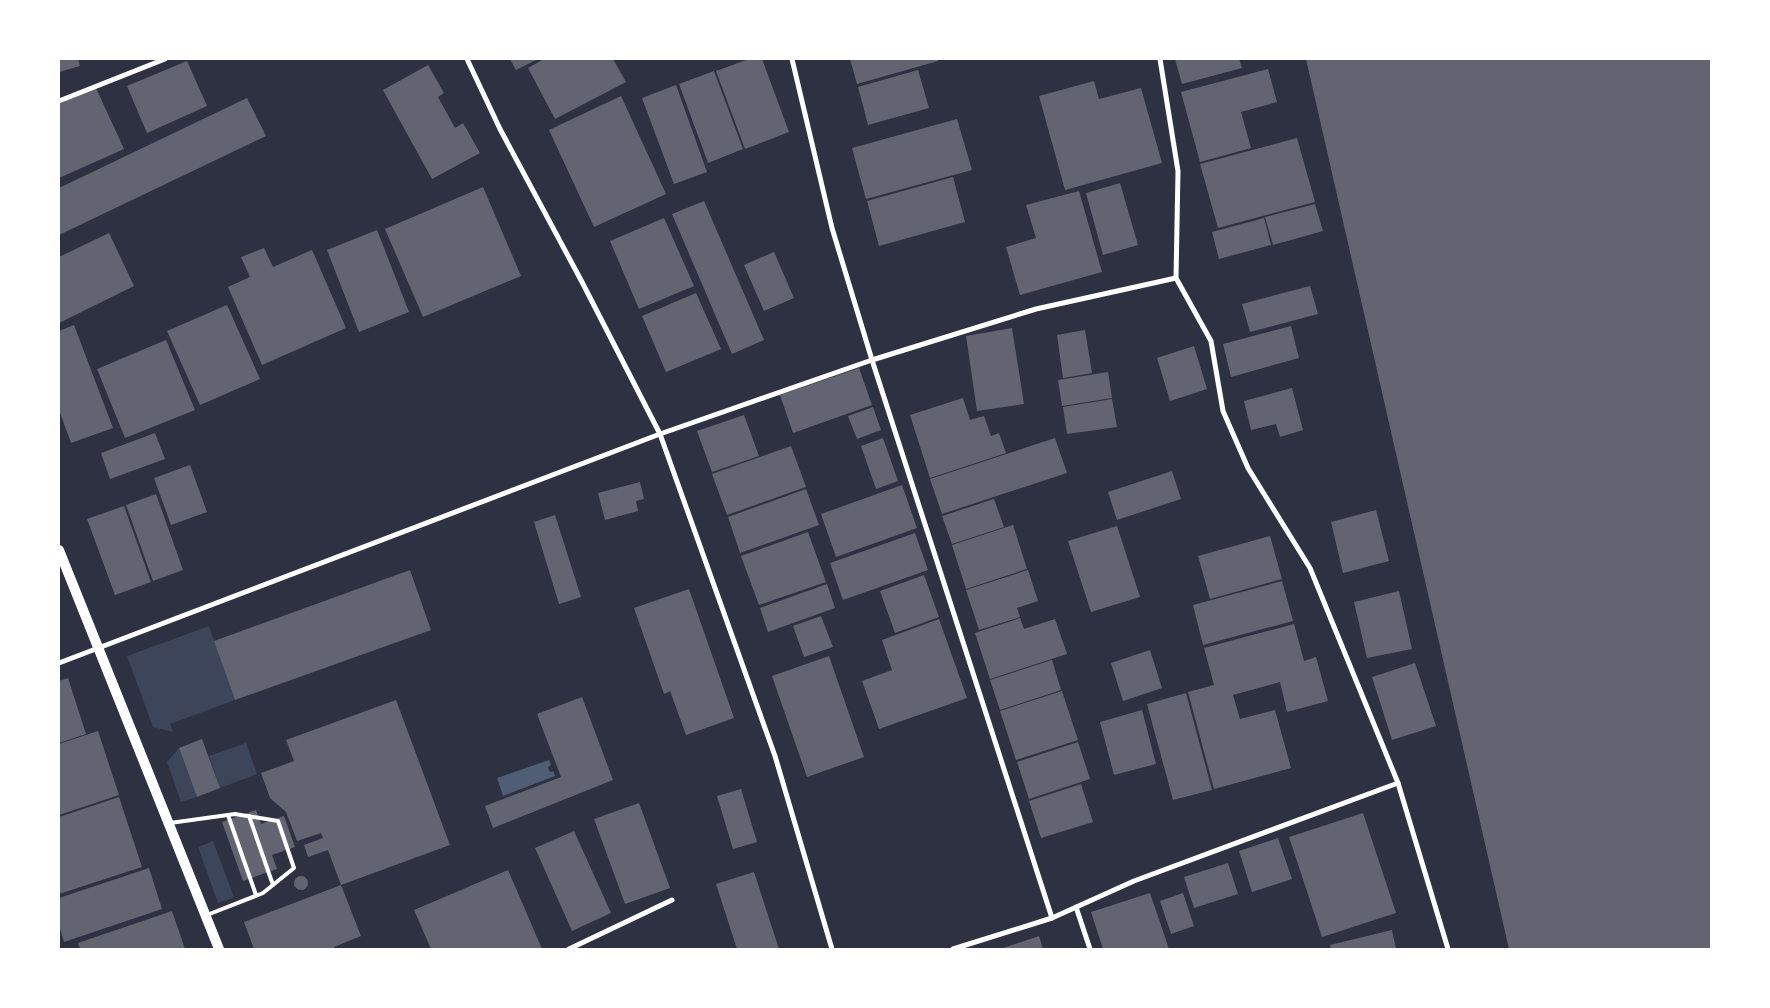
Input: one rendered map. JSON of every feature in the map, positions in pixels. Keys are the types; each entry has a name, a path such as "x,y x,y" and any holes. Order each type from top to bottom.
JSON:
{"main road":[{"path":"59,550 219,949"}],"street":[{"path":"59,101 152,61 165,59"},
{"path":"466,59 500,128 660,434 774,756 832,949"},
{"path":"792,59 832,228 872,360 1052,918"},
{"path":"1160,59 1178,171 1176,278 1211,341 1223,411 1248,468 1310,568 1398,783 1448,949"},
{"path":"59,663 660,434 872,360 1036,309 1176,278"},
{"path":"953,949 1052,918 1134,881 1398,783"},
{"path":"569,949 672,900"},
{"path":"1076,907 1090,949"}],"lane":[{"path":"169,824 235,814 278,821 294,868 263,893 205,915"},
{"path":"228,815 256,896"},
{"path":"249,816 273,885"}],"shaded area":[{"path":"209,626 235,700 170,724 173,732 153,727 127,656"},
{"path":"246,743 257,774 220,788 209,756"},
{"path":"179,748 197,797 181,802 167,762"},
{"path":"549,760 551,765 548,767 555,776 503,796 497,778"},
{"path":"213,841 234,897 218,903 198,847"}],"building":[{"path":"59,59 78,59 80,66 59,72"},
{"path":"510,59 538,59 516,70"},
{"path":"544,59 613,59 626,82 555,119 528,68"},
{"path":"749,59 762,59 789,132 745,149 716,71"},
{"path":"850,59 938,59 938,61 857,84"},
{"path":"1175,59 1239,59 1242,68 1182,84"},
{"path":"1306,59 1711,59 1711,949 1509,949"},
{"path":"187,61 207,106 147,133 127,86"},
{"path":"428,65 444,93 438,97 455,128 463,123 480,153 432,179 383,90"},
{"path":"1268,69 1277,102 1241,112 1251,148 1200,162 1181,92"},
{"path":"918,70 929,108 868,125 858,87"},
{"path":"714,71 743,149 708,163 679,84"},
{"path":"1094,81 1099,99 1141,88 1162,163 1065,190 1039,96"},
{"path":"676,85 707,172 674,184 642,98"},
{"path":"96,88 124,149 59,178 59,104"},
{"path":"621,96 666,194 594,227 549,130"},
{"path":"247,98 266,136 59,235 59,188"},
{"path":"957,119 972,170 866,199 852,148"},
{"path":"1297,138 1315,202 1218,228 1200,164"},
{"path":"953,177 965,222 879,246 867,201"},
{"path":"1120,183 1138,245 1103,255 1086,193"},
{"path":"483,187 521,276 423,317 385,229"},
{"path":"1079,191 1102,272 1020,295 1006,247 1036,238 1026,205"},
{"path":"704,201 764,340 732,354 672,214"},
{"path":"1315,204 1323,231 1273,245 1265,217"},
{"path":"664,218 694,286 639,309 610,241"},
{"path":"1264,218 1271,245 1219,259 1212,232"},
{"path":"377,230 409,312 359,332 327,250"},
{"path":"109,233 134,286 59,323 59,257"},
{"path":"264,248 273,267 312,250 346,328 262,365 228,287 250,277 241,257"},
{"path":"774,252 794,298 764,311 744,265"},
{"path":"1310,286 1318,314 1250,332 1242,304"},
{"path":"696,293 721,349 666,372 642,316"},
{"path":"227,305 260,379 200,405 167,331"},
{"path":"74,325 113,428 71,443 59,410 59,331"},
{"path":"1291,326 1299,358 1231,377 1223,344"},
{"path":"1012,328 1024,404 977,411 966,336"},
{"path":"1085,330 1092,373 1063,378 1057,335"},
{"path":"166,340 195,410 125,438 97,369"},
{"path":"1194,346 1207,389 1170,401 1157,358"},
{"path":"859,368 872,405 793,433 780,395"},
{"path":"1108,372 1112,398 1062,406 1058,380"},
{"path":"1292,388 1303,430 1280,437 1276,424 1251,430 1244,401"},
{"path":"963,398 970,420 984,416 991,436 999,433 1006,453 930,478 910,415"},
{"path":"1112,399 1117,427 1067,434 1063,407"},
{"path":"873,407 881,430 857,439 848,416"},
{"path":"744,415 759,456 712,472 697,431"},
{"path":"155,433 165,459 110,479 101,453"},
{"path":"883,438 898,481 876,489 861,446"},
{"path":"1055,438 1067,473 942,514 930,479"},
{"path":"791,446 806,487 727,515 712,474"},
{"path":"190,465 207,512 171,525 154,478"},
{"path":"1172,471 1181,499 1117,520 1108,492"},
{"path":"640,482 644,499 636,501 638,511 605,520 598,493"},
{"path":"902,485 917,528 836,557 821,514"},
{"path":"806,489 819,525 740,553 728,517"},
{"path":"156,494 183,570 153,581 126,505"},
{"path":"994,499 1004,527 952,544 942,516"},
{"path":"124,506 151,582 115,595 87,519"},
{"path":"1376,510 1389,561 1343,573 1331,522"},
{"path":"555,515 581,597 559,604 534,522"},
{"path":"1013,525 1027,569 966,589 952,545"},
{"path":"1117,526 1140,597 1091,612 1068,541"},
{"path":"808,532 826,582 759,605 741,556"},
{"path":"915,533 928,570 843,600 830,563"},
{"path":"1270,536 1282,579 1210,599 1198,556"},
{"path":"410,570 431,630 235,700 214,641"},
{"path":"1028,570 1038,601 1017,608 1020,617 979,630 966,590"},
{"path":"924,575 939,617 895,633 880,591"},
{"path":"1282,581 1293,621 1203,645 1193,605"},
{"path":"827,584 835,608 768,632 760,608"},
{"path":"689,589 734,718 686,735 670,691 664,694 634,608"},
{"path":"1399,591 1412,649 1367,658 1354,602"},
{"path":"821,616 833,647 804,657 793,626"},
{"path":"1020,618 1024,629 1055,619 1067,654 990,679 975,633"},
{"path":"939,619 967,698 879,729 862,681 892,670 882,640"},
{"path":"1294,624 1304,661 1316,657 1328,701 1287,712 1280,682 1233,695 1240,719 1275,710 1291,768 1214,789 1188,692 1214,685 1204,648"},
{"path":"1150,650 1162,688 1123,701 1111,663"},
{"path":"829,656 864,757 807,777 772,676"},
{"path":"1052,660 1061,690 1000,710 990,680"},
{"path":"1415,663 1436,726 1392,740 1372,677"},
{"path":"68,678 86,734 59,743 59,681"},
{"path":"1062,691 1078,740 1016,760 1000,711"},
{"path":"1186,693 1212,790 1173,800 1147,704"},
{"path":"582,697 613,780 493,828 485,806 561,777 537,714"},
{"path":"396,700 450,845 341,885 328,850 308,857 304,845 323,838 321,833 297,841 286,812 270,798 261,773 294,761 286,740"},
{"path":"1142,710 1156,764 1114,775 1100,722"},
{"path":"98,731 119,795 59,815 59,744"},
{"path":"202,739 220,788 197,797 179,748"},
{"path":"1078,742 1090,779 1029,799 1017,762"},
{"path":"1081,784 1093,822 1041,838 1029,801"},
{"path":"741,789 757,842 733,849 717,796"},
{"path":"119,797 142,867 59,894 59,817"},
{"path":"639,803 670,888 625,904 594,819"},
{"path":"256,810 261,824 284,816 295,847 272,855 277,869 243,881 222,822"},
{"path":"1363,813 1396,913 1322,937 1289,837"},
{"path":"574,831 611,913 572,931 535,848"},
{"path":"1278,838 1292,879 1252,892 1239,851"},
{"path":"1228,863 1238,894 1194,908 1184,877"},
{"path":"149,868 162,909 64,942 59,925 59,898"},
{"path":"508,870 542,949 431,949 414,910"},
{"path":"754,872 779,949 737,949 716,884"},
{"path":"298,876 304,876 308,883 304,890 298,890 294,886 294,880"},
{"path":"341,885 361,936 334,947 335,949 254,949 244,922"},
{"path":"1150,893 1169,949 1103,949 1091,912"},
{"path":"1183,893 1194,926 1171,934 1160,901"},
{"path":"172,911 185,949 80,949 78,943"},
{"path":"1392,930 1396,949 1331,949 1330,945"},
{"path":"1039,936 1043,949 1000,949"}]}
